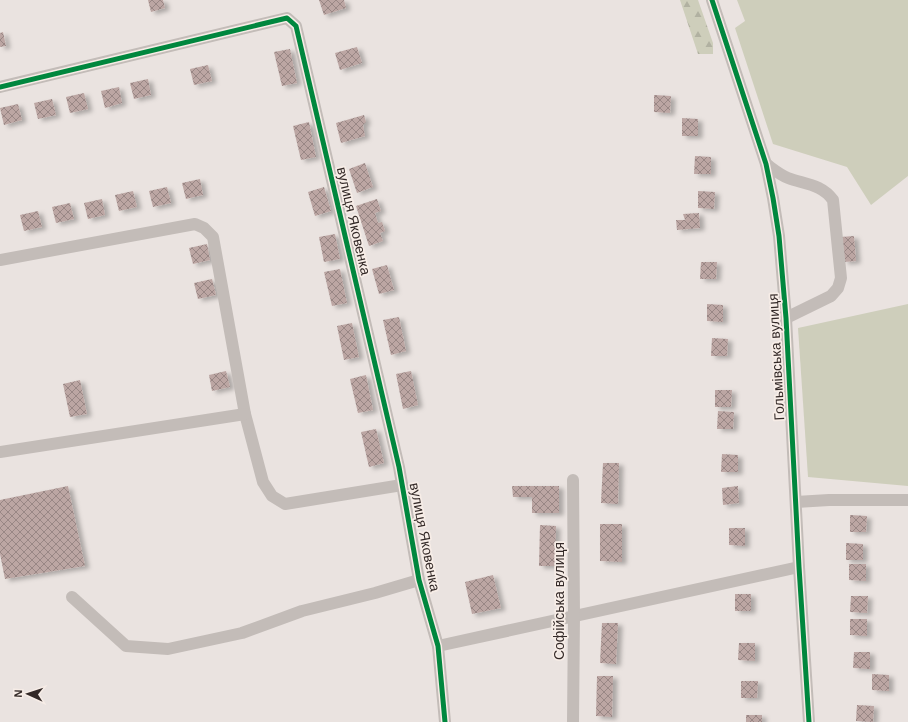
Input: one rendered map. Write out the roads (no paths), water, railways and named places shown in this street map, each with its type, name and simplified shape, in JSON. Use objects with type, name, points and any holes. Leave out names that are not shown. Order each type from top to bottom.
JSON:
[{"type":"street","name":"Гольмівська вулиця","points":[[712,0],[766,164],[779,236],[786,318],[809,722]]},
{"type":"street","name":"вулиця Яковенка","points":[[0,87],[287,18],[296,26],[402,485],[419,580],[438,646],[445,722]]},
{"type":"street","points":[[766,164],[788,178],[810,184],[824,190],[833,200],[841,278],[838,288],[831,296],[786,318]]},
{"type":"street","name":"вулиця Яковенка","points":[[0,260],[195,224],[204,228],[213,237],[245,414],[263,482],[272,496],[285,504],[402,485]]},
{"type":"street","points":[[0,452],[245,414]]},
{"type":"street","name":"Софійська вулиця","points":[[573,480],[573,722]]},
{"type":"street","points":[[796,502],[829,500],[908,500]]},
{"type":"street","points":[[438,646],[799,567]]},
{"type":"street","points":[[72,597],[126,646],[168,650],[242,633],[302,611],[375,593],[419,580]]}]
